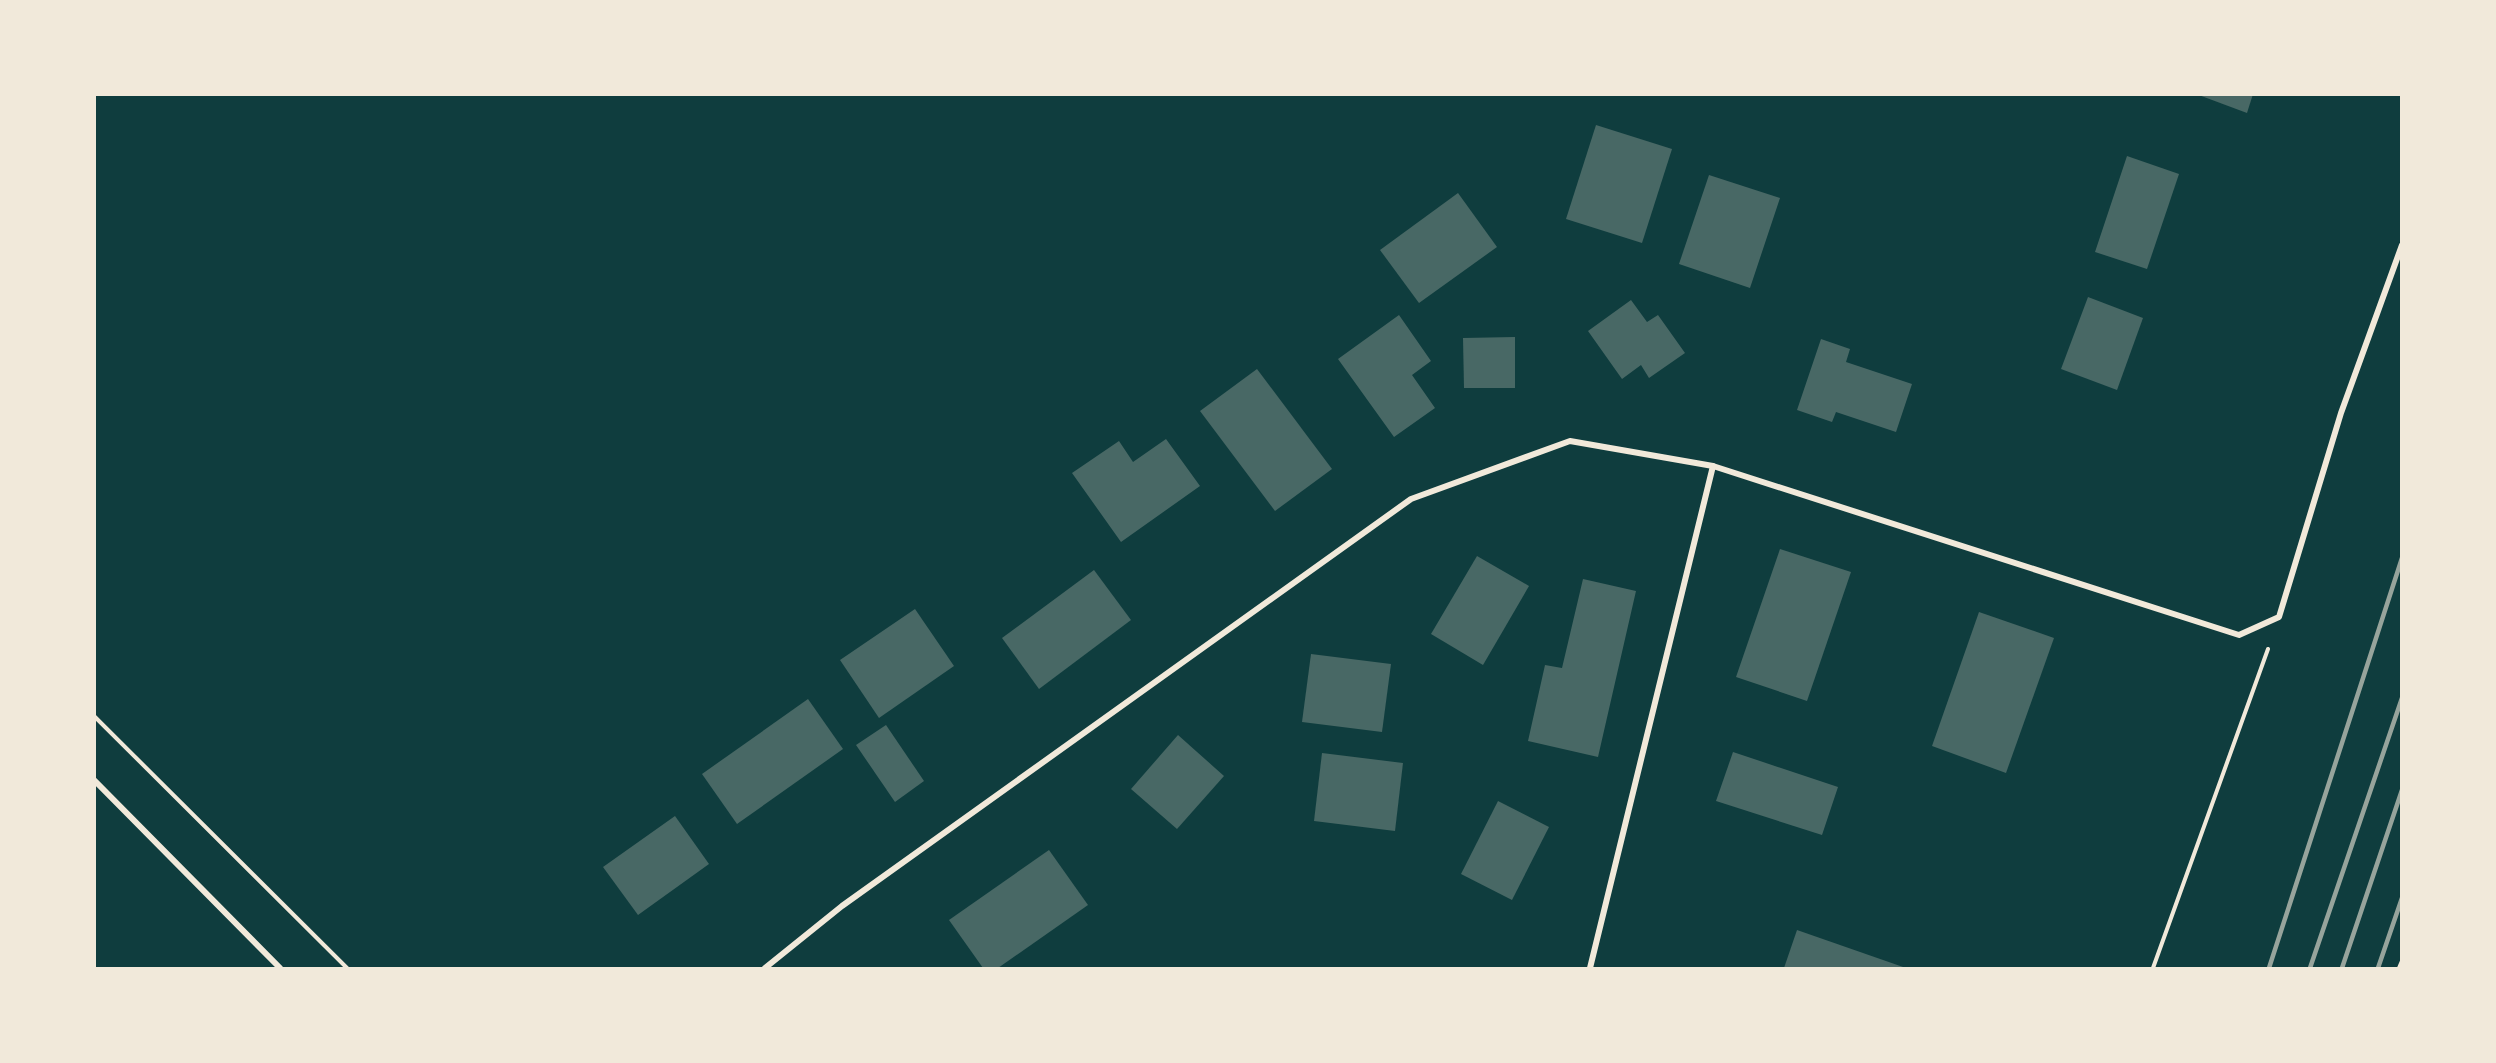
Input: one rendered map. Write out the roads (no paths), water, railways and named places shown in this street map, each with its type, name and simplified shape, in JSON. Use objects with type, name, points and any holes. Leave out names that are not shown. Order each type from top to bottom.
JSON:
[{"type":"street","points":[[765,969],[842,906],[1411,499],[1570,441],[1713,466],[2239,635],[2279,617],[2342,413],[2402,245]]},
{"type":"street","points":[[1590,969],[1713,466]]},
{"type":"street","points":[[94,780],[280,969]]},
{"type":"railway","points":[[2269,968],[2402,558]]},
{"type":"railway","points":[[2310,968],[2402,698]]},
{"type":"railway","points":[[2342,968],[2402,790]]},
{"type":"railway","points":[[2378,968],[2402,898]]}]
